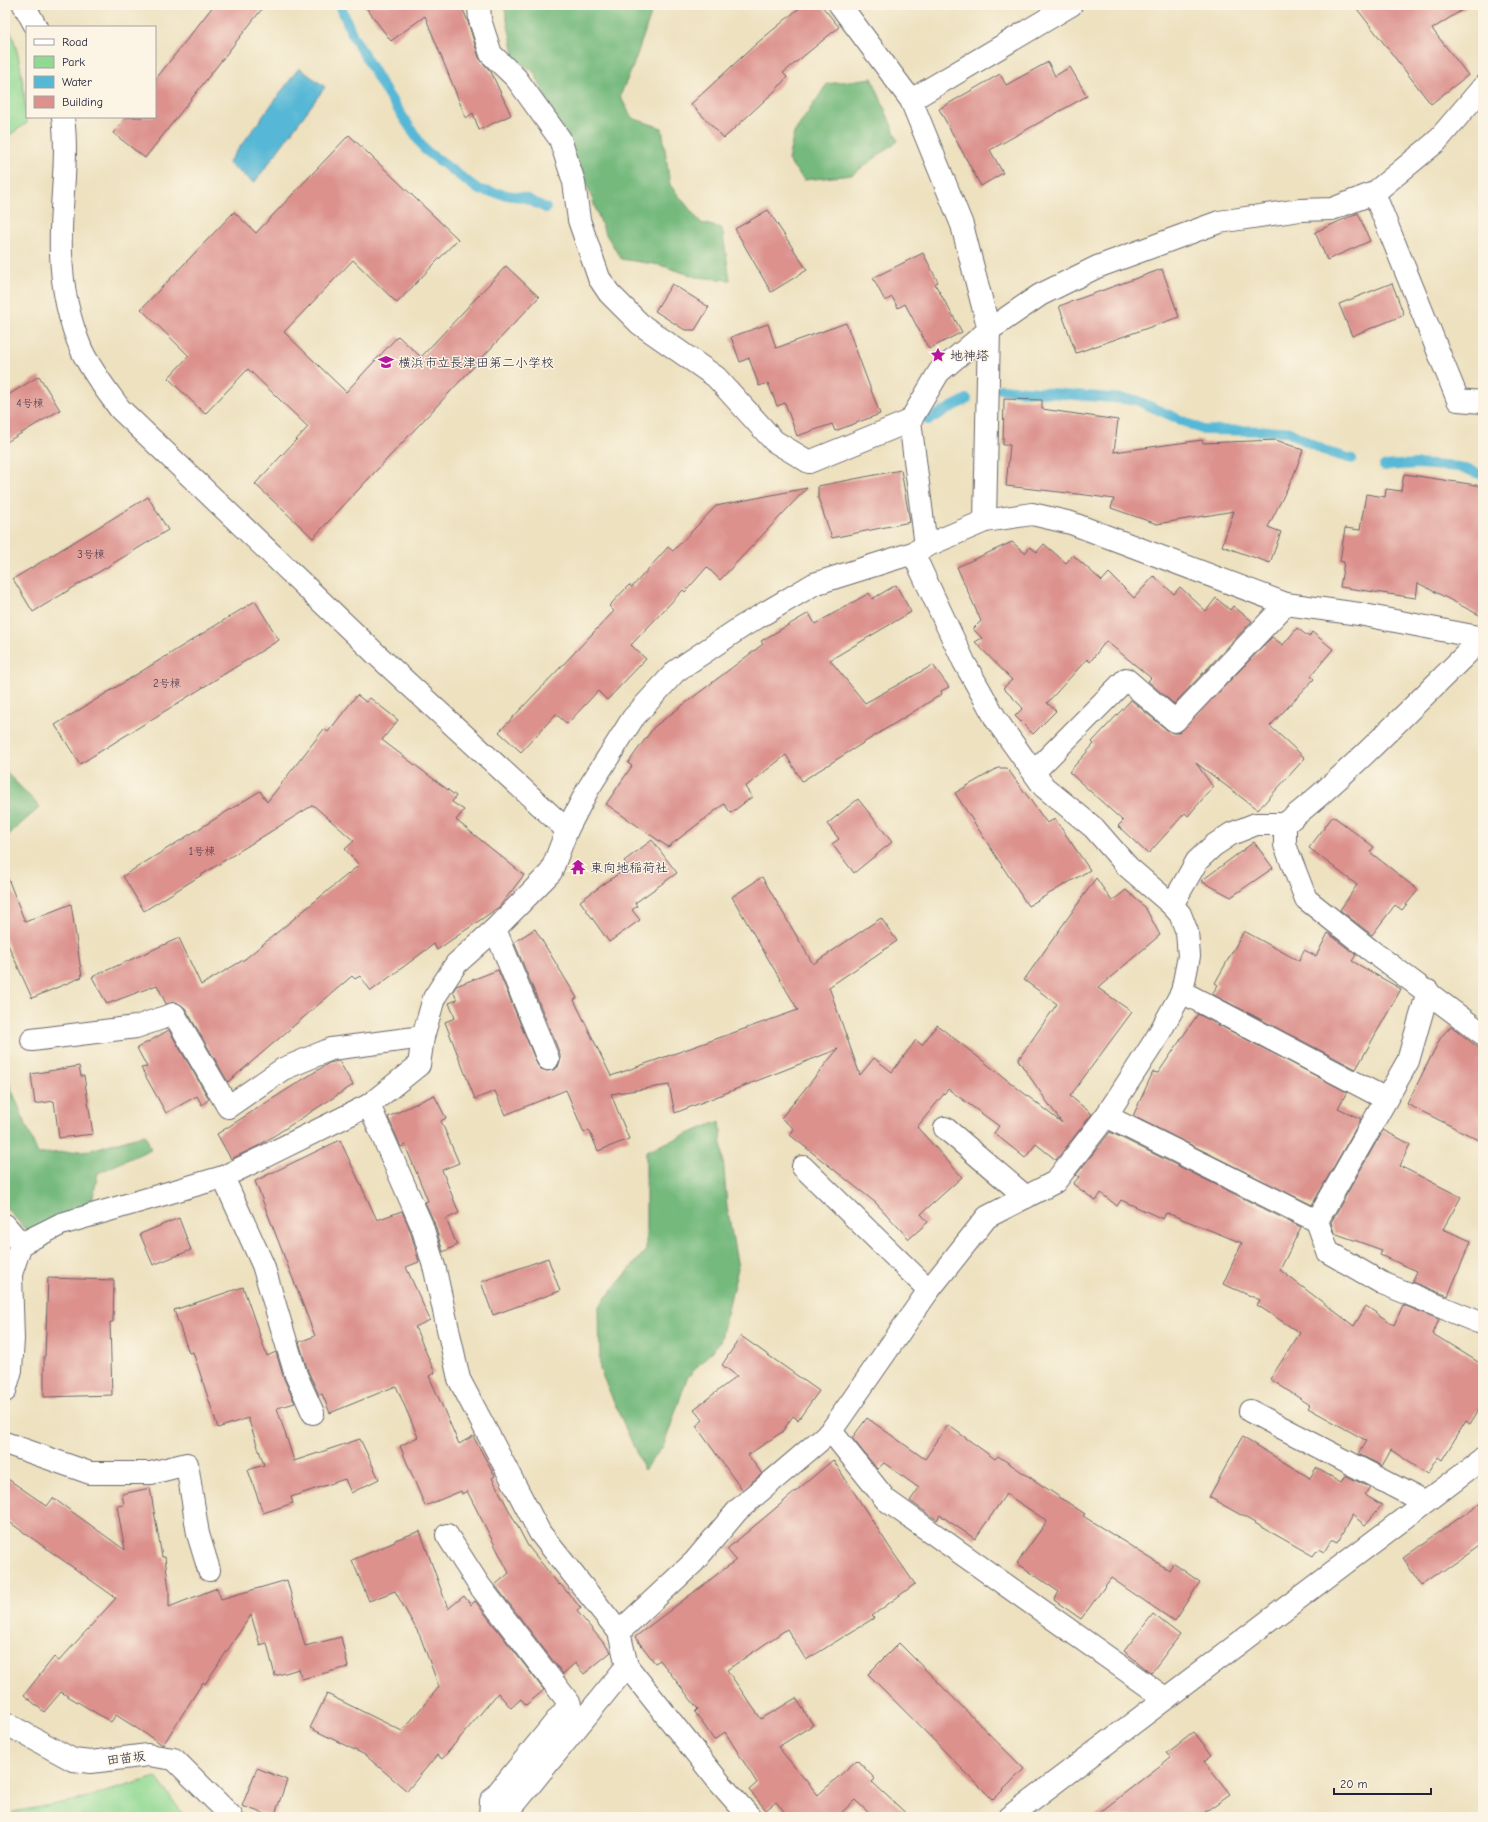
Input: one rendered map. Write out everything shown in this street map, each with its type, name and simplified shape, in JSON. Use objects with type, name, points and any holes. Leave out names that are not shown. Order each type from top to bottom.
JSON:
[{"type":"street","points":[[24,5],[35,26]]},
{"type":"street","points":[[479,5],[480,20],[491,54],[516,78],[560,139],[574,182],[579,220],[598,278],[609,293],[640,324],[716,376],[774,441],[809,462],[910,420]]},
{"type":"street","points":[[840,5],[911,100],[962,225],[989,330],[985,521]]},
{"type":"street","points":[[911,100],[1071,5]]},
{"type":"street","points":[[619,1632],[694,1562],[738,1510],[831,1431],[929,1290],[987,1217],[1055,1182],[1106,1116],[1156,1039],[1182,992],[1188,956],[1187,932],[1180,914],[1172,905],[1128,867],[1094,828],[1044,787],[997,721],[964,662],[920,550],[910,420],[939,372],[989,330],[1040,295],[1097,267],[1219,222],[1300,210],[1332,209],[1374,193],[1436,142],[1483,87]]},
{"type":"street","points":[[63,118],[64,156],[61,253],[64,284],[71,319],[82,351],[100,382],[120,409],[131,420],[377,655],[567,830]]},
{"type":"street","points":[[1374,193],[1458,400],[1483,402]]},
{"type":"street","points":[[5,1391],[11,1370],[13,1339],[11,1274],[21,1244],[61,1224],[223,1177],[369,1105],[419,1065],[423,1037],[434,998],[456,964],[495,929],[551,872],[567,830],[588,790],[633,718],[676,671],[743,626],[814,584],[920,550],[985,521],[1032,514],[1071,523],[1286,604],[1359,614],[1483,638]]},
{"type":"street","points":[[1034,772],[1126,679],[1175,721],[1286,604]]},
{"type":"street","points":[[1172,905],[1197,861],[1212,846],[1231,834],[1256,824],[1285,824],[1309,805],[1374,746],[1424,694],[1483,638]]},
{"type":"street","points":[[1285,824],[1285,845],[1306,899],[1369,949],[1428,991],[1483,1034]]},
{"type":"street","points":[[495,929],[548,1059]]},
{"type":"street","points":[[1317,1221],[1408,1061],[1428,991]]},
{"type":"street","points":[[1182,992],[1386,1099]]},
{"type":"street","points":[[32,1040],[136,1027],[174,1014],[228,1107],[283,1070],[331,1049],[423,1037]]},
{"type":"street","points":[[369,1105],[422,1226],[434,1270],[459,1380],[540,1533],[619,1632],[627,1666],[719,1782],[750,1817]]},
{"type":"street","points":[[1106,1116],[1317,1221],[1328,1252],[1382,1282],[1483,1324]]},
{"type":"street","points":[[945,1128],[1026,1197]]},
{"type":"street","points":[[803,1167],[929,1290]]},
{"type":"street","points":[[223,1177],[263,1265],[296,1375],[313,1413]]},
{"type":"street","points":[[5,1225],[21,1244]]},
{"type":"street","points":[[1250,1411],[1424,1502]]},
{"type":"street","points":[[831,1431],[886,1500],[1164,1698]]},
{"type":"street","points":[[5,1442],[90,1473],[151,1473],[187,1464],[198,1534],[209,1570]]},
{"type":"street","points":[[1009,1817],[1164,1698],[1483,1459]]},
{"type":"street","points":[[447,1535],[479,1585],[570,1704],[491,1801],[490,1817]]},
{"type":"street","points":[[499,1817],[509,1811],[627,1666]]},
{"type":"street","name":"田苗坂","points":[[5,1723],[73,1760],[91,1762],[148,1755],[174,1759],[232,1817]]},
{"type":"green space","points":[[504,5],[642,5],[651,14],[633,66],[620,96],[632,118],[662,128],[670,185],[701,223],[722,228],[730,280],[696,277],[660,265],[621,259],[604,231],[588,188],[534,72],[515,59]]},
{"type":"green space","points":[[5,22],[15,43],[18,56],[27,123],[5,138]]},
{"type":"green space","points":[[872,78],[898,141],[852,175],[804,180],[788,160],[794,133],[827,84]]},
{"type":"green space","points":[[5,771],[40,807],[5,838]]},
{"type":"green space","points":[[5,1073],[38,1154],[91,1150],[145,1134],[151,1149],[98,1173],[91,1206],[27,1231],[5,1206]]},
{"type":"green space","points":[[720,1121],[727,1207],[738,1268],[720,1342],[687,1378],[664,1445],[644,1470],[600,1370],[599,1306],[646,1250],[646,1151]]},
{"type":"green space","points":[[156,1777],[185,1817],[10,1817],[13,1812],[78,1800]]},
{"type":"water","points":[[299,68],[325,87],[254,183],[228,163]]},
{"type":"building","points":[[214,5],[265,5],[145,158],[113,133],[125,118],[156,118],[156,79]]},
{"type":"building","points":[[364,5],[461,5],[479,58],[491,72],[511,115],[479,130],[473,113],[466,118],[425,16],[391,41]]},
{"type":"building","points":[[803,5],[821,5],[839,27],[783,73],[787,77],[777,89],[724,138],[691,104],[756,44]]},
{"type":"building","points":[[1354,5],[1470,5],[1432,29],[1468,75],[1431,104]]},
{"type":"building","points":[[1048,62],[1055,76],[1070,67],[1087,96],[990,150],[1003,173],[981,186],[939,109],[1000,74],[1006,85]]},
{"type":"building","points":[[349,135],[458,239],[397,303],[353,260],[284,332],[346,392],[398,336],[421,357],[506,266],[539,297],[313,538],[255,484],[308,427],[248,369],[205,414],[168,378],[189,356],[141,309],[234,212],[256,233]]},
{"type":"building","points":[[768,210],[807,270],[771,292],[735,229]]},
{"type":"building","points":[[1358,213],[1370,241],[1327,260],[1315,232]]},
{"type":"building","points":[[923,253],[938,282],[935,284],[962,332],[929,349],[905,304],[898,308],[892,297],[885,301],[873,278]]},
{"type":"building","points":[[1162,269],[1179,317],[1076,353],[1059,306]]},
{"type":"building","points":[[1392,283],[1404,315],[1352,336],[1339,304]]},
{"type":"building","points":[[672,284],[709,307],[695,330],[685,330],[655,311]]},
{"type":"building","points":[[846,323],[880,414],[835,431],[832,424],[797,436],[785,403],[777,406],[768,383],[759,386],[749,358],[740,362],[731,337],[768,324],[776,348]]},
{"type":"building","points":[[39,376],[60,410],[5,443],[5,397]]},
{"type":"building","points":[[1004,399],[1042,400],[1042,409],[1118,420],[1114,452],[1202,440],[1203,443],[1276,440],[1303,450],[1293,477],[1268,527],[1281,532],[1270,563],[1222,546],[1234,511],[1157,524],[1111,508],[1114,499],[1006,486],[1010,445],[1003,445]]},
{"type":"building","points":[[901,470],[910,522],[832,538],[818,498],[818,486]]},
{"type":"building","points":[[1404,474],[1483,486],[1483,617],[1418,583],[1416,598],[1340,587],[1344,562],[1340,561],[1345,528],[1360,530],[1366,494],[1385,497],[1386,489],[1401,491]]},
{"type":"building","points":[[807,488],[720,580],[707,567],[685,592],[683,590],[631,645],[646,659],[607,700],[598,691],[567,724],[556,714],[521,752],[499,732],[614,611],[609,606],[629,585],[632,587],[668,547],[673,551],[716,506]]},
{"type":"building","points":[[148,497],[168,530],[33,612],[13,579]]},
{"type":"building","points":[[1012,542],[1025,553],[1030,547],[1037,552],[1044,544],[1066,563],[1073,555],[1102,581],[1109,573],[1134,598],[1154,576],[1174,594],[1180,587],[1206,611],[1216,598],[1230,610],[1233,606],[1252,621],[1174,704],[1148,681],[1151,678],[1106,641],[1090,662],[1087,659],[1047,703],[1056,711],[1033,734],[1015,716],[1023,708],[1003,688],[1012,680],[975,642],[982,638],[973,629],[981,621],[957,567]]},
{"type":"building","points":[[896,585],[911,612],[830,660],[865,703],[933,665],[949,687],[941,691],[942,694],[802,781],[786,755],[745,787],[752,797],[731,813],[724,804],[668,847],[606,804],[632,766],[628,763],[654,727],[763,644],[761,641],[809,613],[815,624],[869,593],[872,599]]},
{"type":"building","points":[[255,601],[279,640],[80,764],[55,725]]},
{"type":"building","points":[[1297,628],[1309,637],[1312,632],[1333,649],[1311,676],[1314,679],[1270,726],[1305,758],[1258,810],[1196,763],[1213,787],[1188,816],[1185,813],[1148,854],[1118,826],[1123,821],[1069,772],[1094,744],[1092,742],[1131,700],[1167,730],[1173,733],[1179,733],[1272,637],[1283,645]]},
{"type":"building","points":[[357,695],[366,702],[370,698],[398,720],[382,740],[456,796],[452,802],[464,810],[456,820],[524,875],[499,907],[437,950],[434,944],[371,991],[360,976],[355,979],[352,976],[228,1082],[185,1008],[176,1002],[166,1004],[157,985],[107,1004],[92,977],[179,938],[201,985],[245,959],[359,865],[345,849],[354,841],[313,805],[144,911],[123,876],[260,791],[267,802],[324,729],[328,732]]},
{"type":"building","points":[[998,768],[1007,768],[1047,823],[1055,819],[1090,870],[1028,906],[955,793]]},
{"type":"building","points":[[858,799],[892,842],[854,873],[832,844],[839,839],[827,824]]},
{"type":"building","points":[[1333,816],[1374,847],[1370,852],[1418,890],[1402,910],[1395,905],[1372,935],[1340,910],[1357,885],[1309,848]]},
{"type":"building","points":[[652,840],[677,873],[635,903],[637,906],[632,910],[640,920],[609,942],[580,901],[628,867],[624,861]]},
{"type":"building","points":[[1254,842],[1273,868],[1231,897],[1201,881]]},
{"type":"building","points":[[5,876],[7,876],[25,922],[71,904],[82,977],[32,998],[5,938]]},
{"type":"building","points":[[762,877],[813,964],[881,918],[897,941],[829,987],[860,1075],[874,1058],[892,1072],[916,1040],[922,1045],[937,1025],[1062,1123],[1018,1060],[1057,1004],[1024,980],[1096,878],[1112,901],[1126,890],[1145,907],[1160,935],[1098,988],[1132,1012],[1070,1096],[1092,1114],[1056,1160],[1036,1144],[1025,1158],[994,1133],[999,1126],[948,1089],[917,1127],[962,1177],[921,1214],[928,1222],[909,1239],[876,1203],[790,1135],[794,1129],[781,1118],[838,1049],[675,1113],[669,1085],[611,1094],[629,1139],[598,1151],[589,1130],[584,1133],[566,1090],[505,1115],[495,1091],[475,1099],[445,1022],[455,1018],[449,1003],[457,1000],[453,991],[456,986],[498,970],[537,1064],[541,1069],[547,1071],[558,1067],[560,1054],[514,942],[535,929],[577,998],[574,1000],[611,1076],[798,1010],[732,897]]},
{"type":"building","points":[[1244,931],[1299,961],[1304,950],[1316,956],[1328,933],[1356,955],[1352,961],[1401,989],[1356,1069],[1212,994],[1218,985],[1215,983]]},
{"type":"building","points":[[1198,1014],[1347,1092],[1338,1108],[1361,1119],[1312,1205],[1133,1116],[1153,1072],[1158,1073]]},
{"type":"building","points":[[1451,1026],[1483,1051],[1483,1142],[1407,1104],[1441,1037]]},
{"type":"building","points":[[169,1030],[209,1099],[202,1105],[197,1096],[166,1113],[141,1068],[147,1067],[137,1048]]},
{"type":"building","points":[[339,1061],[353,1085],[258,1146],[231,1159],[217,1134],[329,1063]]},
{"type":"building","points":[[79,1066],[81,1076],[84,1076],[93,1134],[59,1138],[54,1101],[35,1104],[31,1074]]},
{"type":"building","points":[[434,1095],[446,1118],[441,1121],[459,1163],[442,1170],[459,1213],[446,1219],[457,1245],[443,1252],[434,1222],[425,1202],[428,1201],[405,1145],[401,1147],[388,1117]]},
{"type":"building","points":[[1383,1130],[1410,1144],[1400,1166],[1461,1197],[1443,1229],[1471,1241],[1448,1296],[1412,1282],[1417,1271],[1380,1255],[1382,1250],[1334,1233],[1331,1222]]},
{"type":"building","points":[[1110,1132],[1301,1227],[1280,1270],[1354,1326],[1366,1306],[1394,1325],[1403,1305],[1439,1319],[1433,1334],[1483,1365],[1483,1403],[1470,1424],[1466,1421],[1442,1460],[1438,1457],[1427,1474],[1391,1450],[1382,1466],[1359,1454],[1367,1441],[1308,1408],[1310,1405],[1270,1379],[1300,1333],[1257,1305],[1260,1300],[1223,1284],[1242,1243],[1166,1213],[1163,1219],[1121,1200],[1117,1206],[1101,1193],[1096,1201],[1073,1184],[1079,1177],[1076,1175]]},
{"type":"building","points":[[340,1140],[377,1220],[402,1211],[410,1230],[419,1262],[406,1267],[430,1320],[415,1327],[435,1373],[429,1376],[459,1444],[473,1436],[495,1476],[492,1478],[528,1546],[559,1585],[560,1584],[581,1608],[577,1611],[611,1652],[584,1674],[575,1663],[563,1674],[495,1585],[509,1573],[467,1491],[462,1494],[461,1491],[425,1506],[400,1446],[418,1437],[396,1386],[330,1413],[322,1394],[319,1395],[308,1371],[299,1342],[315,1336],[255,1181]]},
{"type":"building","points":[[179,1218],[191,1250],[153,1265],[140,1234]]},
{"type":"building","points":[[548,1258],[560,1291],[493,1315],[481,1282]]},
{"type":"building","points":[[48,1278],[114,1280],[113,1322],[110,1322],[112,1395],[44,1397],[44,1356]]},
{"type":"building","points":[[243,1287],[267,1356],[276,1352],[284,1379],[295,1403],[277,1408],[294,1461],[360,1439],[379,1479],[351,1493],[345,1479],[291,1497],[293,1503],[263,1513],[248,1470],[264,1465],[248,1418],[218,1428],[193,1352],[189,1353],[174,1310]]},
{"type":"building","points":[[741,1336],[819,1391],[798,1420],[793,1416],[782,1432],[748,1455],[762,1474],[742,1490],[696,1426],[703,1420],[694,1409],[737,1376],[722,1365]]},
{"type":"building","points":[[867,1418],[925,1459],[948,1425],[995,1459],[998,1456],[1085,1514],[1083,1516],[1169,1570],[1173,1563],[1200,1582],[1174,1621],[1111,1578],[1081,1619],[1054,1600],[1059,1592],[1017,1563],[1047,1521],[1006,1494],[975,1539],[940,1515],[937,1520],[910,1501],[919,1488],[884,1463],[877,1469],[852,1438]]},
{"type":"building","points":[[1242,1437],[1310,1478],[1316,1468],[1341,1482],[1345,1475],[1370,1488],[1365,1495],[1382,1505],[1365,1525],[1352,1515],[1338,1542],[1332,1539],[1324,1552],[1318,1549],[1313,1556],[1209,1497]]},
{"type":"building","points":[[833,1460],[915,1584],[872,1616],[874,1618],[806,1660],[787,1629],[727,1670],[761,1719],[796,1698],[813,1725],[778,1747],[818,1795],[857,1760],[875,1779],[872,1782],[910,1817],[873,1817],[855,1800],[837,1817],[789,1817],[776,1802],[766,1810],[749,1790],[757,1783],[725,1732],[714,1740],[695,1712],[698,1709],[660,1660],[655,1663],[635,1637],[736,1560],[727,1549]]},
{"type":"building","points":[[5,1477],[47,1506],[53,1498],[125,1550],[117,1506],[124,1505],[122,1494],[150,1488],[162,1557],[165,1557],[169,1590],[169,1607],[217,1588],[221,1599],[287,1580],[305,1646],[341,1637],[348,1667],[302,1679],[299,1669],[275,1676],[267,1643],[260,1645],[251,1615],[205,1684],[203,1682],[163,1745],[116,1715],[111,1722],[61,1692],[44,1712],[24,1695],[54,1657],[59,1661],[116,1598],[5,1519]]},
{"type":"building","points":[[1483,1501],[1483,1543],[1423,1586],[1403,1558]]},
{"type":"building","points":[[420,1531],[448,1609],[464,1596],[471,1605],[475,1601],[544,1690],[526,1705],[521,1699],[511,1708],[498,1693],[442,1759],[437,1755],[407,1791],[365,1755],[310,1728],[327,1694],[402,1731],[439,1687],[420,1636],[395,1591],[369,1601],[352,1560],[395,1542],[395,1540]]},
{"type":"building","points":[[1153,1614],[1180,1635],[1151,1673],[1124,1651]]},
{"type":"building","points":[[899,1643],[1024,1769],[993,1800],[868,1674]]},
{"type":"building","points":[[1194,1732],[1212,1755],[1204,1761],[1230,1794],[1198,1817],[1094,1817],[1171,1757],[1167,1753]]},
{"type":"building","points":[[257,1768],[287,1780],[274,1817],[242,1806]]},
{"type":"waterway","points":[[340,5],[352,34],[383,87],[425,150],[479,190],[525,198],[546,208]]},
{"type":"waterway","points":[[1001,389],[1136,400],[1203,430],[1287,431],[1327,452],[1352,459]]},
{"type":"waterway","points":[[928,420],[967,399]]},
{"type":"waterway","points":[[1384,466],[1417,464],[1459,467],[1483,475]]},
{"type":"place","name":"地神塔","points":[[938,355]]},
{"type":"place","name":"横浜市立長津田第二小学校","points":[[386,362]]},
{"type":"place","name":"東向地稲荷社","points":[[578,867]]}]
